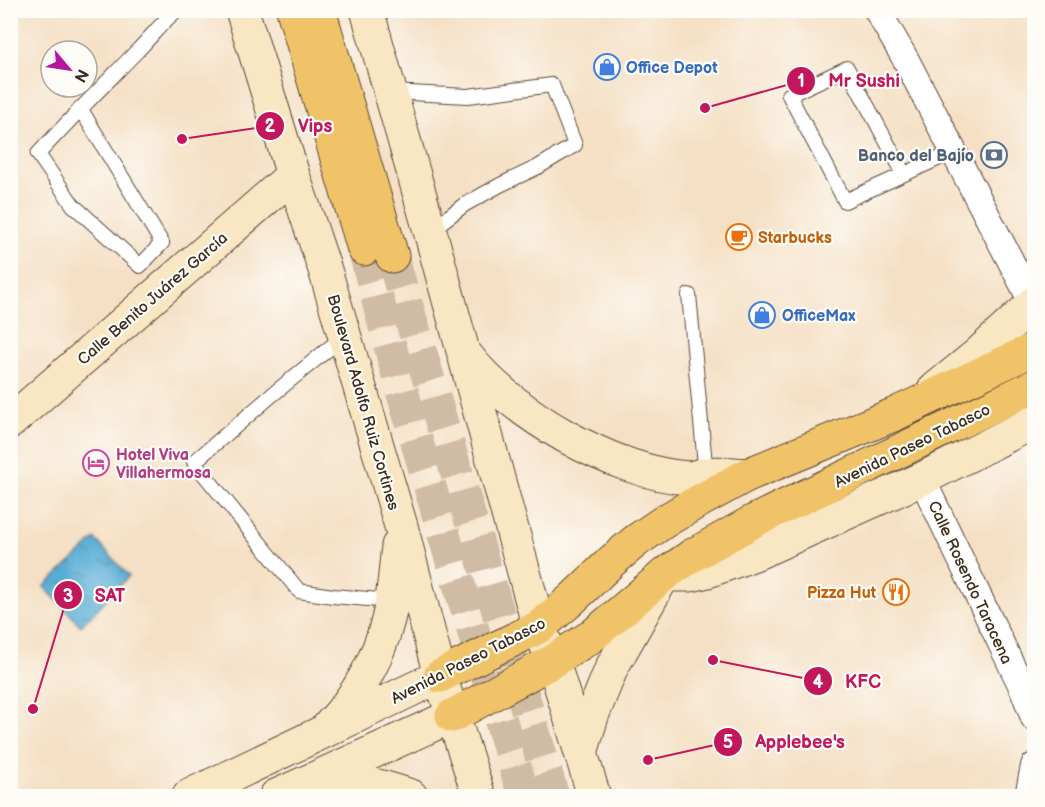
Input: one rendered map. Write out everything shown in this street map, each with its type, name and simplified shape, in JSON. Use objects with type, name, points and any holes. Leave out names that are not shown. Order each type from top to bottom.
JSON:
[{"type":"main road","name":"Boulevard Adolfo Ruiz Cortines","points":[[242,10],[345,336],[401,526],[440,676],[478,796]]},
{"type":"main road","points":[[293,10],[378,253],[320,10]]},
{"type":"main road","points":[[367,10],[539,627],[553,661],[594,796]]},
{"type":"main road","name":"Calle Benito Juárez García","points":[[10,422],[293,175]]},
{"type":"main road","name":"Avenida Paseo Tabasco","points":[[921,402],[1034,303]]},
{"type":"main road","points":[[463,350],[486,378],[508,396],[542,421],[608,457],[651,472],[691,478],[706,474],[747,475]]},
{"type":"main road","name":"Avenida Paseo Tabasco","points":[[189,796],[539,627],[637,540],[692,505],[747,475],[882,419],[1035,350]]},
{"type":"main road","name":"Avenida Paseo Tabasco","points":[[276,796],[452,716],[553,661],[592,636],[664,575],[693,555],[753,521],[1035,386]]},
{"type":"main road","name":"Avenida Paseo Tabasco","points":[[664,575],[691,575],[757,554],[922,479],[1035,422]]},
{"type":"main road","points":[[323,733],[351,701],[371,666],[388,622],[401,526]]},
{"type":"main road","points":[[581,753],[592,716],[612,667],[664,575]]},
{"type":"main road","points":[[316,778],[336,777],[411,796]]},
{"type":"street","points":[[878,10],[1034,303]]},
{"type":"street","name":"Calle Rosendo Taracena","points":[[922,479],[1035,718]]},
{"type":"street","points":[[1028,796],[1035,766]]},
{"type":"lane","points":[[80,108],[162,243],[140,266],[74,205],[38,154],[80,108],[177,10]]},
{"type":"lane","points":[[904,174],[847,68],[789,95],[845,201],[953,152]]},
{"type":"lane","points":[[390,92],[468,96],[552,85],[575,145],[464,205],[430,231]]},
{"type":"lane","points":[[689,295],[706,474],[692,505]]},
{"type":"lane","points":[[345,336],[194,462],[299,591],[392,601]]},
{"type":"water","points":[[95,539],[129,576],[81,626],[44,587]]},
{"type":"tunnel","points":[[364,249],[449,552],[524,796]]},
{"type":"tunnel","points":[[392,256],[553,796]]},
{"type":"place","name":"Office Depot","points":[[607,67]]},
{"type":"place","name":"Mr Sushi","points":[[705,108]]},
{"type":"place","name":"Vips","points":[[182,139]]},
{"type":"place","name":"Banco del Bajío","points":[[994,155]]},
{"type":"place","name":"Starbucks","points":[[739,237]]},
{"type":"place","name":"OfficeMax","points":[[762,315]]},
{"type":"place","name":"Hotel Viva Villahermosa","points":[[96,463]]},
{"type":"place","name":"Pizza Hut","points":[[896,592]]},
{"type":"place","name":"KFC","points":[[713,660]]},
{"type":"place","name":"SAT","points":[[33,709]]},
{"type":"place","name":"Applebee's","points":[[648,760]]}]
